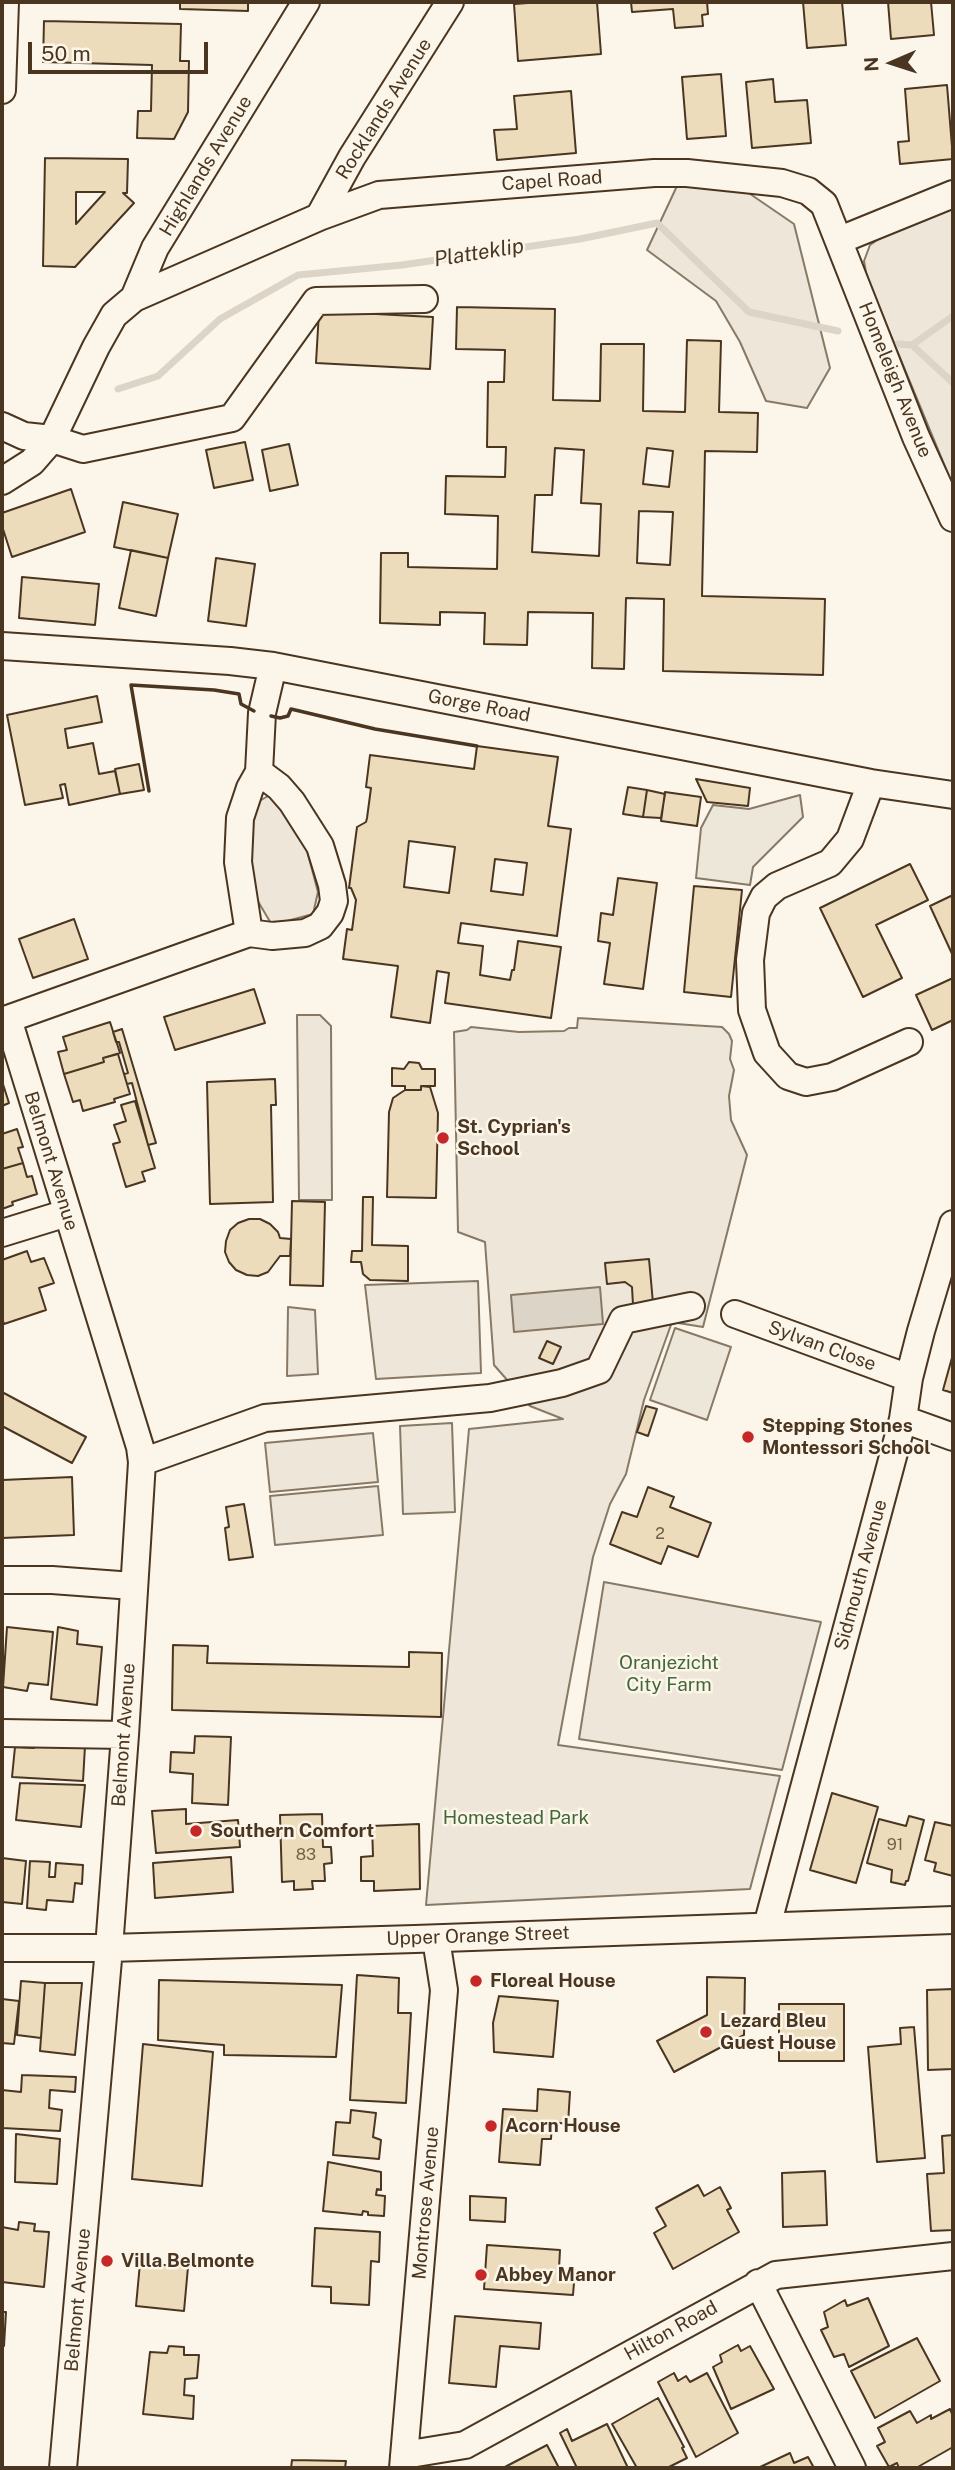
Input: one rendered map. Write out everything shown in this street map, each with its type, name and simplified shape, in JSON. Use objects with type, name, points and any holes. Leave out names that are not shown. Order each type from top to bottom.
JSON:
[{"type":"street","points":[[2,90],[5,2]]},
{"type":"street","points":[[285,36],[286,2]]},
{"type":"street","name":"Highlands Avenue","points":[[134,298],[155,248],[306,2]]},
{"type":"street","name":"Rocklands Avenue","points":[[319,216],[352,157],[450,2]]},
{"type":"street","name":"Capel Road","points":[[134,298],[319,216],[379,195],[654,173],[687,173],[782,183],[808,191],[824,204],[840,240]]},
{"type":"street","points":[[840,240],[953,194]]},
{"type":"street","name":"Homeleigh Avenue","points":[[840,240],[916,437],[953,518]]},
{"type":"street","points":[[2,481],[32,462],[52,439],[114,315],[134,298]]},
{"type":"street","points":[[2,426],[24,436],[52,439],[83,449],[233,418],[316,301],[425,299]]},
{"type":"street","name":"Gorge Road","points":[[2,646],[274,666],[872,783],[953,795]]},
{"type":"street","points":[[249,933],[238,862],[240,818],[250,788],[260,772],[262,713],[274,666]]},
{"type":"street","points":[[5,1020],[249,933],[272,936],[305,933],[320,926],[330,913],[334,901],[320,846],[292,802],[260,772]]},
{"type":"street","points":[[872,783],[850,839],[831,863],[777,886],[764,897],[756,913],[750,960],[752,1010],[766,1053],[788,1076],[806,1082],[832,1077],[909,1042]]},
{"type":"street","name":"Belmont Avenue","points":[[5,1020],[140,1447],[142,1462],[109,1948],[63,2468]]},
{"type":"street","points":[[2,1233],[67,1213]]},
{"type":"street","name":"Sidmouth Avenue","points":[[767,1926],[903,1419],[909,1378],[953,1224]]},
{"type":"street","points":[[142,1462],[265,1418],[490,1398],[562,1383],[599,1370],[624,1320],[691,1307]]},
{"type":"street","name":"Sylvan Close","points":[[735,1314],[909,1378]]},
{"type":"street","points":[[903,1419],[953,1437]]},
{"type":"street","points":[[2,1580],[52,1580],[133,1586]]},
{"type":"street","points":[[2,1733],[125,1735]]},
{"type":"street","name":"Upper Orange Street","points":[[2,1948],[109,1948],[436,1939],[953,1920]]},
{"type":"street","name":"Montrose Avenue","points":[[403,2461],[444,1990],[436,1939]]},
{"type":"street","name":"Hilton Road","points":[[403,2461],[466,2445],[776,2274],[953,2256]]},
{"type":"street","points":[[758,2283],[852,2468]]},
{"type":"green space","points":[[677,186],[740,187],[794,224],[830,368],[807,408],[766,401],[740,342],[716,301],[647,250]]},
{"type":"green space","points":[[953,206],[953,486],[867,278],[864,261],[870,245],[883,236]]},
{"type":"green space","points":[[268,796],[279,803],[305,843],[318,892],[313,914],[272,925],[253,893],[248,822],[256,803]]},
{"type":"green space","points":[[297,1015],[320,1015],[331,1026],[332,1200],[299,1200]]},
{"type":"green space","name":"Homestead Park","points":[[578,1018],[722,1027],[732,1041],[730,1059],[734,1070],[729,1096],[731,1120],[747,1155],[703,1327],[672,1322],[644,1400],[626,1474],[610,1504],[593,1557],[558,1745],[780,1776],[750,1889],[426,1905],[469,1429],[563,1419],[530,1406],[494,1365],[485,1242],[458,1232],[454,1032],[471,1027],[519,1032],[564,1031],[577,1028]]},
{"type":"green space","points":[[478,1281],[481,1373],[376,1379],[365,1285]]},
{"type":"green space","points":[[288,1307],[315,1310],[318,1374],[287,1376]]},
{"type":"green space","points":[[452,1423],[455,1512],[403,1514],[400,1426]]},
{"type":"green space","points":[[373,1433],[378,1482],[270,1492],[265,1443]]},
{"type":"green space","points":[[378,1486],[383,1535],[275,1545],[270,1496]]},
{"type":"green space","name":"Oranjezicht City Farm","points":[[604,1582],[821,1622],[782,1770],[579,1739]]},
{"type":"shaded area","points":[[800,795],[803,817],[753,867],[750,885],[696,878],[701,828],[713,805],[749,809]]},
{"type":"shaded area","points":[[600,1287],[603,1324],[514,1332],[511,1295]]},
{"type":"shaded area","points":[[675,1328],[731,1347],[707,1420],[650,1400]]},
{"type":"building","points":[[180,2],[248,2],[248,11],[180,9]]},
{"type":"building","points":[[597,2],[601,54],[518,61],[514,4]]},
{"type":"building","points":[[631,2],[707,2],[708,14],[702,15],[703,26],[675,28],[673,9],[632,12]]},
{"type":"building","points":[[803,2],[842,2],[846,45],[807,48]]},
{"type":"building","points":[[888,2],[931,2],[934,35],[891,39]]},
{"type":"building","points":[[44,21],[181,24],[180,61],[189,61],[188,112],[174,139],[137,138],[138,111],[151,111],[152,65],[43,62]]},
{"type":"building","points":[[721,74],[726,136],[687,139],[682,77]]},
{"type":"building","points":[[773,79],[775,102],[807,100],[811,143],[752,148],[746,82]]},
{"type":"building","points":[[947,85],[953,159],[900,164],[898,142],[909,141],[905,89]]},
{"type":"building","points":[[571,91],[576,153],[497,160],[494,130],[517,129],[514,96]]},
{"type":"building","points":[[45,158],[128,159],[127,193],[123,193],[134,203],[75,267],[43,266]],"holes":[[[76,192],[105,192],[76,224]]]},
{"type":"building","points":[[457,307],[555,309],[553,400],[600,401],[601,344],[644,344],[643,411],[685,412],[687,340],[721,341],[719,412],[758,413],[757,452],[705,451],[702,596],[825,599],[823,675],[663,671],[664,599],[626,598],[624,669],[592,668],[593,613],[528,612],[527,645],[484,644],[485,613],[440,612],[440,625],[380,623],[381,553],[408,553],[408,567],[497,569],[498,516],[445,514],[446,476],[505,477],[506,447],[487,447],[488,382],[504,382],[505,350],[456,349]],"holes":[[[555,448],[584,450],[581,503],[601,504],[599,556],[532,552],[535,495],[552,495]],[[647,448],[673,451],[669,487],[643,484]],[[639,511],[673,512],[670,565],[637,563]]]},
{"type":"building","points":[[319,311],[433,317],[430,369],[316,363]]},
{"type":"building","points":[[245,442],[253,480],[214,488],[206,450]]},
{"type":"building","points":[[289,444],[298,485],[270,491],[262,450]]},
{"type":"building","points":[[71,489],[85,532],[12,557],[2,526],[2,513]]},
{"type":"building","points":[[123,502],[178,514],[168,558],[114,547]]},
{"type":"building","points":[[131,550],[168,558],[156,616],[119,608]]},
{"type":"building","points":[[216,558],[255,564],[246,626],[208,621]]},
{"type":"building","points":[[22,577],[99,584],[95,625],[19,618]]},
{"type":"building","points":[[97,696],[102,722],[65,729],[68,748],[93,743],[99,774],[115,771],[120,794],[69,805],[65,784],[60,785],[63,798],[25,805],[7,715]]},
{"type":"building","points":[[477,746],[558,757],[548,826],[571,829],[557,936],[461,923],[458,943],[483,946],[480,975],[510,980],[518,941],[561,947],[551,1018],[445,1003],[449,973],[437,971],[430,1023],[391,1017],[398,966],[343,959],[347,929],[352,930],[356,900],[349,888],[357,827],[366,822],[371,788],[366,787],[370,755],[474,769]],"holes":[[[409,841],[455,847],[449,893],[404,887]],[[495,859],[527,863],[523,895],[491,891]]]},
{"type":"building","points":[[139,764],[144,790],[120,794],[115,769]]},
{"type":"building","points":[[696,779],[750,788],[748,806],[707,802]]},
{"type":"building","points":[[628,787],[647,790],[643,817],[623,814]]},
{"type":"building","points":[[647,790],[665,794],[661,818],[643,817]]},
{"type":"building","points":[[665,792],[701,797],[697,826],[661,821]]},
{"type":"building","points":[[910,864],[928,900],[876,925],[902,978],[863,997],[820,908]]},
{"type":"building","points":[[618,878],[657,883],[643,989],[604,984],[610,943],[598,941],[601,913],[613,915]]},
{"type":"building","points":[[694,886],[742,890],[731,997],[684,992]]},
{"type":"building","points":[[953,895],[953,956],[930,906]]},
{"type":"building","points":[[74,919],[88,959],[33,978],[19,939]]},
{"type":"building","points":[[953,978],[953,1020],[932,1030],[916,995]]},
{"type":"building","points":[[254,989],[265,1023],[175,1050],[164,1017]]},
{"type":"building","points":[[110,1022],[120,1053],[103,1058],[104,1062],[64,1074],[58,1052],[67,1050],[63,1037]]},
{"type":"building","points":[[122,1029],[156,1143],[148,1145],[132,1083],[127,1084],[124,1074],[128,1073],[119,1042],[116,1042],[113,1032]]},
{"type":"building","points":[[118,1054],[130,1094],[114,1099],[115,1102],[83,1111],[80,1100],[73,1102],[64,1074],[104,1062],[103,1058]]},
{"type":"building","points":[[409,1062],[419,1063],[422,1069],[435,1069],[435,1086],[421,1086],[421,1090],[405,1090],[405,1086],[392,1086],[392,1068],[404,1069]]},
{"type":"building","points":[[275,1079],[276,1105],[271,1105],[273,1202],[210,1204],[207,1082]]},
{"type":"building","points":[[2,1081],[9,1103],[2,1106]]},
{"type":"building","points":[[421,1086],[430,1087],[438,1113],[436,1198],[387,1197],[389,1112],[393,1098],[405,1090],[421,1090]]},
{"type":"building","points":[[135,1101],[155,1168],[142,1172],[145,1181],[126,1187],[113,1144],[120,1142],[114,1125],[126,1121],[121,1105]]},
{"type":"building","points":[[17,1129],[23,1147],[18,1148],[23,1163],[2,1169],[2,1134]]},
{"type":"building","points":[[23,1163],[27,1177],[32,1176],[37,1194],[12,1202],[13,1205],[2,1209],[2,1169]]},
{"type":"building","points":[[363,1197],[373,1197],[372,1245],[408,1246],[408,1281],[370,1280],[363,1274],[361,1262],[351,1262],[352,1251],[362,1251]]},
{"type":"building","points":[[292,1201],[325,1202],[323,1286],[290,1285]]},
{"type":"building","points":[[249,1219],[260,1219],[270,1224],[280,1238],[291,1239],[290,1256],[280,1256],[268,1272],[258,1276],[236,1270],[225,1252],[230,1230]]},
{"type":"building","points":[[27,1251],[31,1262],[44,1258],[54,1283],[39,1288],[46,1310],[4,1324],[2,1260]]},
{"type":"building","points":[[649,1259],[653,1303],[633,1305],[632,1287],[625,1282],[607,1284],[605,1263]]},
{"type":"building","points":[[547,1341],[561,1347],[553,1364],[539,1358]]},
{"type":"building","points":[[953,1354],[953,1393],[943,1390]]},
{"type":"building","points":[[2,1392],[86,1437],[72,1463],[2,1426]]},
{"type":"building","points":[[646,1406],[657,1409],[648,1436],[637,1432]]},
{"type":"building","points":[[72,1477],[74,1535],[2,1538],[2,1480]]},
{"type":"building","points":[[648,1487],[674,1497],[670,1507],[711,1523],[698,1557],[668,1546],[661,1564],[610,1544],[622,1512],[637,1517]]},
{"type":"building","points":[[244,1504],[253,1557],[229,1560],[225,1528],[229,1527],[226,1507]]},
{"type":"building","points":[[7,1627],[53,1632],[48,1685],[29,1683],[27,1691],[3,1687]]},
{"type":"building","points":[[58,1627],[78,1631],[77,1644],[102,1647],[97,1705],[51,1699]]},
{"type":"building","points":[[173,1645],[208,1646],[207,1663],[409,1667],[409,1652],[442,1653],[441,1717],[172,1710]]},
{"type":"building","points":[[195,1736],[231,1737],[228,1805],[192,1803],[193,1774],[170,1772],[171,1752],[194,1753]]},
{"type":"building","points":[[42,1743],[85,1746],[83,1781],[12,1777],[15,1747],[34,1748]]},
{"type":"building","points":[[20,1783],[85,1785],[81,1827],[16,1820]]},
{"type":"building","points":[[832,1793],[878,1807],[856,1883],[810,1870]]},
{"type":"building","name":"Southern Comfort","points":[[186,1809],[186,1824],[238,1820],[240,1847],[156,1853],[152,1811]]},
{"type":"building","points":[[322,1814],[323,1847],[331,1847],[332,1863],[324,1864],[325,1881],[312,1881],[313,1889],[294,1890],[294,1881],[282,1882],[280,1815]]},
{"type":"building","points":[[909,1816],[924,1820],[905,1885],[891,1882],[892,1870],[867,1863],[879,1819],[906,1826]]},
{"type":"building","points":[[935,1822],[953,1826],[953,1876],[934,1871],[936,1863],[925,1860]]},
{"type":"building","points":[[419,1824],[420,1889],[374,1891],[374,1881],[361,1881],[361,1857],[373,1856],[372,1826]]},
{"type":"building","points":[[231,1857],[233,1892],[155,1898],[153,1863]]},
{"type":"building","points":[[2,1858],[26,1861],[22,1904],[2,1902]]},
{"type":"building","points":[[30,1861],[50,1862],[49,1877],[55,1877],[56,1863],[83,1865],[82,1884],[75,1883],[73,1902],[47,1900],[46,1910],[27,1908]]},
{"type":"building","points":[[357,1975],[399,1978],[398,2013],[411,2013],[406,2103],[350,2100]]},
{"type":"building","points":[[707,1977],[745,1978],[744,2035],[674,2072],[657,2041],[707,2015]]},
{"type":"building","points":[[159,1980],[342,1985],[336,2057],[224,2055],[224,2045],[158,2040]]},
{"type":"building","points":[[21,1981],[45,1983],[41,2038],[17,2035]]},
{"type":"building","points":[[45,1983],[82,1983],[75,2055],[40,2051]]},
{"type":"building","points":[[953,1989],[953,2069],[928,2070],[927,1990]]},
{"type":"building","points":[[499,1996],[558,2001],[553,2057],[494,2052],[493,2023]]},
{"type":"building","points":[[2,1999],[19,2001],[14,2044],[2,2043]]},
{"type":"building","points":[[779,2004],[844,2004],[844,2061],[779,2061]]},
{"type":"building","points":[[914,2027],[925,2158],[877,2162],[868,2047],[901,2044],[900,2028]]},
{"type":"building","points":[[143,2044],[213,2052],[202,2186],[132,2179]]},
{"type":"building","points":[[22,2075],[76,2077],[75,2092],[50,2090],[49,2108],[62,2110],[60,2131],[2,2128],[2,2090],[21,2092]]},
{"type":"building","points":[[538,2089],[570,2092],[568,2124],[552,2122],[551,2139],[542,2139],[540,2165],[499,2162],[503,2109],[537,2111]]},
{"type":"building","points":[[351,2110],[376,2113],[373,2137],[381,2140],[379,2159],[333,2155],[336,2122],[350,2123]]},
{"type":"building","points":[[16,2134],[60,2139],[57,2184],[15,2182]]},
{"type":"building","points":[[953,2135],[953,2230],[931,2231],[927,2174],[944,2173],[942,2136]]},
{"type":"building","points":[[328,2162],[381,2172],[381,2190],[377,2189],[376,2195],[385,2196],[384,2216],[368,2215],[368,2212],[363,2211],[362,2215],[323,2211]]},
{"type":"building","points":[[825,2171],[827,2225],[783,2227],[782,2173]]},
{"type":"building","points":[[698,2185],[704,2196],[720,2187],[731,2208],[727,2210],[739,2232],[673,2269],[654,2233],[666,2226],[656,2208]]},
{"type":"building","points":[[470,2196],[506,2198],[505,2222],[470,2220]]},
{"type":"building","points":[[19,2222],[35,2224],[34,2231],[49,2232],[44,2287],[2,2282],[2,2227],[18,2230]]},
{"type":"building","points":[[315,2228],[380,2232],[379,2262],[371,2261],[369,2305],[331,2303],[331,2287],[312,2286]]},
{"type":"building","points":[[487,2245],[560,2250],[559,2269],[575,2270],[573,2295],[484,2289]]},
{"type":"building","points":[[140,2263],[188,2267],[184,2311],[136,2306]]},
{"type":"building","points":[[868,2298],[889,2346],[849,2367],[844,2354],[834,2357],[821,2330],[828,2327],[824,2312],[845,2300],[847,2306]]},
{"type":"building","points":[[2,2312],[6,2312],[4,2346],[2,2346]]},
{"type":"building","points":[[455,2316],[541,2323],[539,2349],[500,2346],[496,2387],[449,2383]]},
{"type":"building","points":[[917,2338],[940,2381],[875,2418],[851,2371]]},
{"type":"building","points":[[738,2345],[741,2351],[750,2346],[774,2389],[731,2409],[713,2367],[722,2362],[720,2355]]},
{"type":"building","points":[[169,2346],[184,2347],[184,2355],[199,2355],[197,2378],[185,2379],[184,2395],[194,2396],[193,2419],[143,2414],[150,2352],[167,2353]]},
{"type":"building","points":[[674,2373],[678,2381],[686,2376],[690,2382],[707,2373],[738,2433],[696,2457],[658,2382]]},
{"type":"building","points":[[658,2398],[687,2458],[667,2468],[637,2468],[612,2424]]},
{"type":"building","points":[[950,2409],[953,2416],[953,2447],[916,2468],[899,2468],[897,2463],[889,2467],[877,2446],[885,2442],[878,2428],[910,2411],[917,2423]]},
{"type":"building","points":[[607,2424],[628,2468],[577,2468],[560,2433],[567,2429],[572,2441]]},
{"type":"building","points":[[547,2445],[559,2468],[503,2468]]},
{"type":"building","points":[[790,2453],[794,2463],[808,2457],[814,2468],[758,2468]]},
{"type":"building","points":[[292,2460],[346,2461],[345,2468],[291,2468]]},
{"type":"waterway","name":"Platteklip","points":[[118,389],[158,376],[220,319],[298,275],[402,265],[580,239],[657,223],[749,312],[838,331]]},
{"type":"waterway","points":[[912,345],[953,316]]},
{"type":"waterway","name":"Platteklip","points":[[898,344],[912,345],[953,383]]},
{"type":"wall","points":[[149,791],[131,685],[239,694],[241,704],[254,711]]},
{"type":"wall","points":[[271,716],[288,716],[291,709],[375,729],[477,746]]},
{"type":"place","name":"St. Cyprian's School","points":[[443,1138]]},
{"type":"place","name":"Stepping Stones Montessori School","points":[[748,1437]]},
{"type":"place","name":"Southern Comfort","points":[[196,1831]]},
{"type":"place","name":"Floreal House","points":[[476,1981]]},
{"type":"place","name":"Lezard Bleu Guest House","points":[[706,2032]]},
{"type":"place","name":"Acorn House","points":[[491,2126]]},
{"type":"place","name":"Villa Belmonte","points":[[107,2261]]},
{"type":"place","name":"Abbey Manor","points":[[481,2275]]}]
